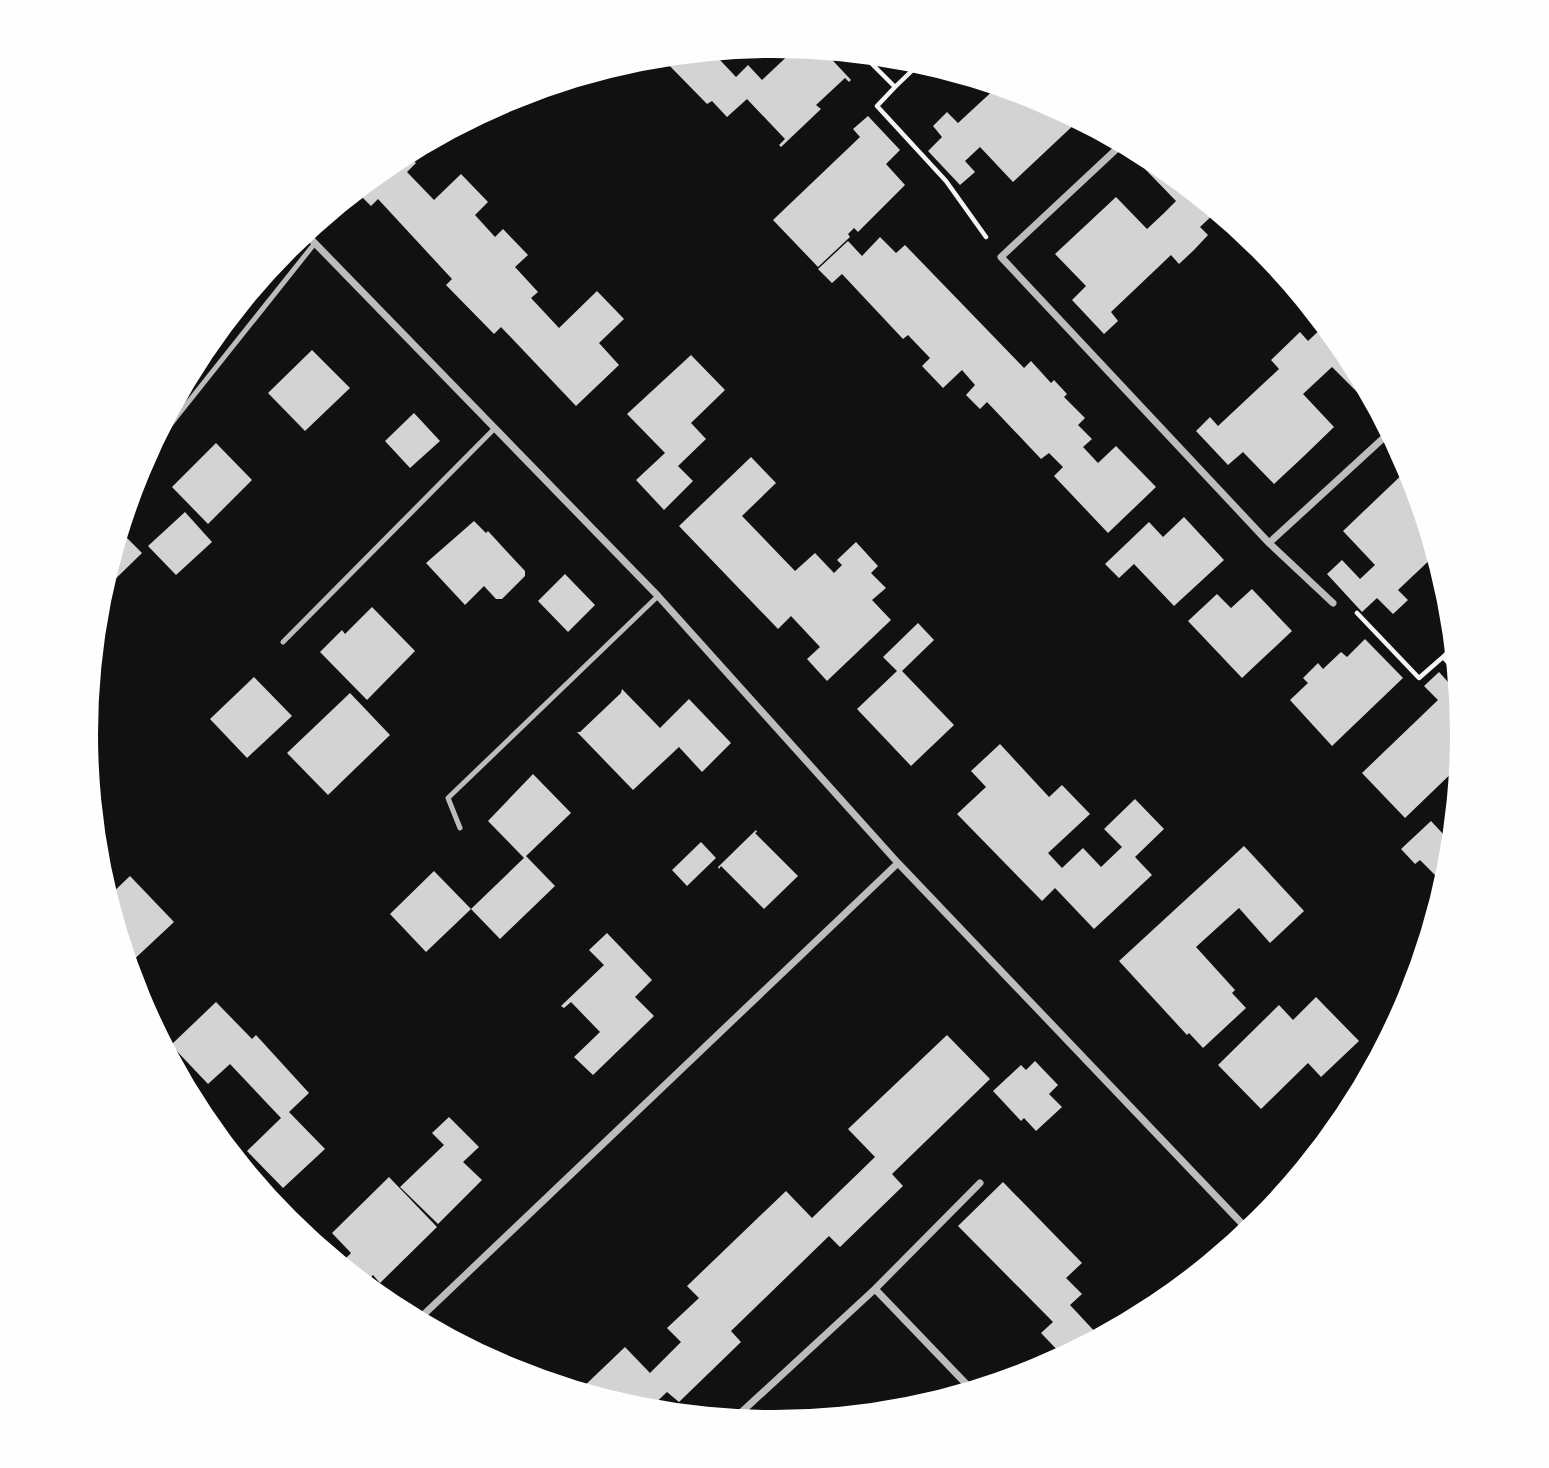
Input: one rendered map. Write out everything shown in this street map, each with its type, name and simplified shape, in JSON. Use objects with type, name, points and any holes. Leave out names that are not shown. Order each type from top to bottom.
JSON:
[{"type":"street","points":[[1116,150],[1001,257],[1269,543],[1333,603]]},
{"type":"street","points":[[313,241],[658,596],[898,863],[1241,1223]]},
{"type":"street","points":[[1269,543],[1383,439]]},
{"type":"street","points":[[425,1313],[898,863]]},
{"type":"street","points":[[744,1409],[875,1289],[980,1183]]},
{"type":"street","points":[[875,1289],[965,1382]]},
{"type":"lane","points":[[180,412],[315,243]]},
{"type":"lane","points":[[283,642],[494,429]]},
{"type":"lane","points":[[460,828],[447,798],[658,596]]},
{"type":"path","points":[[874,66],[895,87]]},
{"type":"path","points":[[911,72],[877,106],[946,181],[1001,257]]},
{"type":"path","points":[[1333,603],[1345,601],[1419,678],[1446,654]]},
{"type":"path","points":[[1443,657],[1446,661]]},
{"type":"building","points":[[785,58],[833,61],[851,80],[849,82],[845,78],[816,105],[821,109],[781,147],[779,145],[785,139],[747,99],[727,117],[712,101],[707,104],[670,67],[720,60],[736,77],[748,65],[762,80]]},
{"type":"building","points":[[990,93],[1072,126],[1013,182],[980,147],[965,161],[975,172],[960,185],[928,151],[942,137],[933,126],[947,112],[958,123]]},
{"type":"building","points":[[868,116],[900,150],[886,164],[905,185],[858,232],[854,228],[848,234],[850,237],[818,267],[773,220],[860,137],[853,129]]},
{"type":"building","points":[[415,162],[407,172],[434,200],[461,174],[488,202],[475,215],[495,237],[503,229],[528,255],[515,267],[538,292],[531,298],[559,328],[597,291],[624,319],[599,343],[619,365],[576,406],[501,327],[494,334],[446,285],[452,279],[378,199],[371,206],[362,197]]},
{"type":"building","points":[[1145,169],[1210,218],[1200,227],[1208,235],[1179,264],[1171,255],[1111,312],[1118,321],[1104,334],[1072,300],[1086,286],[1055,254],[1116,197],[1147,229],[1162,215],[1176,201]]},
{"type":"building","points":[[880,237],[896,253],[905,245],[1024,368],[1031,361],[1051,383],[1054,380],[1067,394],[1064,397],[1085,418],[1078,425],[1092,439],[1083,447],[1098,463],[1116,446],[1156,487],[1108,533],[1054,476],[1063,467],[1049,453],[1041,459],[987,402],[980,409],[966,395],[975,385],[962,370],[943,388],[922,366],[930,358],[908,335],[903,339],[842,274],[832,283],[818,269],[848,241],[862,256]]},
{"type":"building","points":[[1300,332],[1308,341],[1318,332],[1358,393],[1332,367],[1303,394],[1334,427],[1274,484],[1243,452],[1228,465],[1196,431],[1210,417],[1218,426],[1279,369],[1271,360]]},
{"type":"building","points":[[312,350],[350,388],[305,431],[268,393]]},
{"type":"building","points":[[691,355],[725,390],[691,423],[706,439],[678,466],[693,481],[664,510],[636,480],[665,453],[627,414]]},
{"type":"building","points":[[414,413],[440,441],[410,468],[385,441]]},
{"type":"building","points":[[216,443],[252,480],[208,524],[172,487]]},
{"type":"building","points":[[751,457],[776,483],[742,516],[795,571],[815,553],[834,573],[842,565],[837,560],[856,542],[878,566],[871,573],[886,588],[872,600],[891,620],[827,681],[807,659],[820,647],[791,616],[778,629],[679,526]]},
{"type":"building","points":[[1400,477],[1428,561],[1398,590],[1408,600],[1393,614],[1377,598],[1362,612],[1327,574],[1342,560],[1360,579],[1375,565],[1343,531]]},
{"type":"building","points":[[185,512],[212,542],[176,575],[148,546]]},
{"type":"building","points":[[1184,517],[1224,560],[1174,606],[1134,564],[1119,578],[1105,564],[1149,522],[1163,537]]},
{"type":"building","points":[[474,521],[486,533],[488,531],[525,571],[525,576],[502,599],[496,599],[484,586],[465,605],[426,563]]},
{"type":"building","points":[[127,538],[142,553],[117,578]]},
{"type":"building","points":[[565,574],[595,605],[568,632],[538,601]]},
{"type":"building","points":[[1252,589],[1292,631],[1242,678],[1188,621],[1217,594],[1231,608]]},
{"type":"building","points":[[372,607],[415,651],[367,700],[320,652],[342,630],[345,634]]},
{"type":"building","points":[[918,623],[934,640],[902,671],[954,725],[911,766],[857,709],[897,671],[883,657]]},
{"type":"building","points":[[1365,639],[1403,678],[1332,746],[1290,700],[1308,683],[1303,678],[1318,663],[1323,669],[1341,652],[1347,657]]},
{"type":"building","points":[[1439,672],[1448,682],[1451,734],[1449,775],[1405,818],[1362,773],[1438,700],[1424,686]]},
{"type":"building","points":[[254,677],[292,716],[247,758],[210,719]]},
{"type":"building","points":[[622,689],[660,728],[689,699],[731,743],[702,772],[679,747],[633,790],[577,732],[621,693]]},
{"type":"building","points":[[350,693],[390,735],[328,795],[287,753]]},
{"type":"building","points":[[1000,744],[1049,797],[1062,785],[1090,814],[1048,853],[1062,868],[1083,848],[1101,867],[1122,847],[1104,829],[1135,799],[1164,829],[1135,857],[1152,875],[1094,929],[1055,888],[1042,901],[957,814],[986,787],[971,771]]},
{"type":"building","points":[[533,774],[571,813],[524,858],[488,821]]},
{"type":"building","points":[[1431,821],[1443,834],[1436,876],[1420,860],[1415,864],[1401,849]]},
{"type":"building","points":[[756,830],[755,833],[798,876],[764,909],[721,866],[719,869],[718,867]]},
{"type":"building","points":[[701,842],[716,858],[687,886],[672,870]]},
{"type":"building","points":[[1244,846],[1304,911],[1270,943],[1239,908],[1196,947],[1235,990],[1232,993],[1246,1008],[1203,1048],[1189,1033],[1187,1035],[1119,961]]},
{"type":"building","points":[[526,856],[555,886],[500,939],[471,909]]},
{"type":"building","points":[[434,871],[471,909],[426,952],[390,914]]},
{"type":"building","points":[[130,876],[174,922],[136,957],[121,909],[116,889]]},
{"type":"building","points":[[607,933],[652,980],[635,997],[654,1016],[593,1075],[574,1057],[600,1032],[571,1002],[564,1008],[561,1006],[604,965],[589,950]]},
{"type":"building","points":[[1316,997],[1359,1041],[1321,1077],[1308,1063],[1261,1109],[1218,1065],[1279,1005],[1293,1020]]},
{"type":"building","points":[[216,1002],[252,1039],[256,1035],[309,1093],[289,1112],[325,1149],[283,1188],[247,1151],[281,1118],[230,1064],[208,1084],[179,1053],[173,1043]]},
{"type":"building","points":[[947,1035],[990,1079],[892,1174],[903,1186],[840,1247],[829,1236],[731,1331],[741,1342],[679,1402],[667,1392],[659,1400],[587,1383],[625,1347],[650,1373],[681,1342],[667,1328],[699,1298],[687,1286],[786,1191],[812,1218],[875,1157],[848,1129]]},
{"type":"building","points":[[1035,1061],[1058,1085],[1049,1094],[1062,1107],[1036,1131],[1024,1118],[1021,1121],[993,1091],[1021,1065],[1026,1070]]},
{"type":"building","points":[[449,1117],[479,1147],[463,1162],[482,1180],[438,1224],[400,1187],[444,1145],[432,1133]]},
{"type":"building","points":[[389,1177],[437,1227],[380,1283],[347,1257],[351,1253],[332,1233]]},
{"type":"building","points":[[1003,1182],[1082,1263],[1066,1278],[1082,1294],[1070,1305],[1094,1330],[1056,1349],[1041,1333],[1053,1322],[958,1226]]}]
